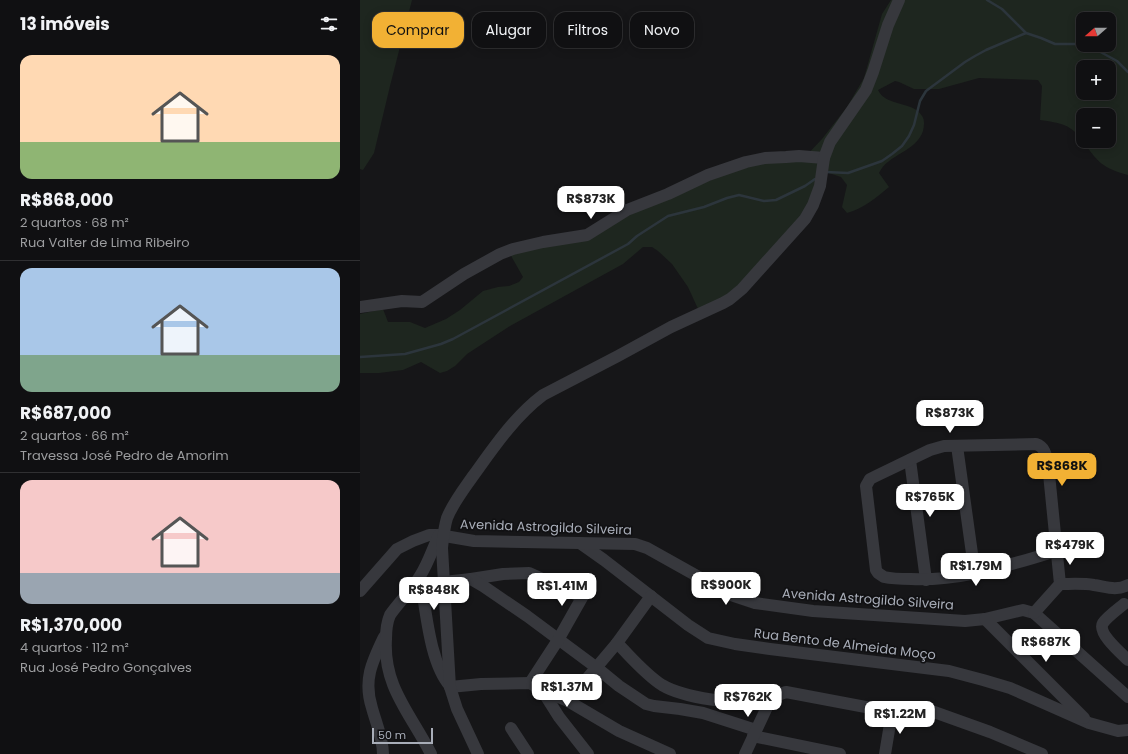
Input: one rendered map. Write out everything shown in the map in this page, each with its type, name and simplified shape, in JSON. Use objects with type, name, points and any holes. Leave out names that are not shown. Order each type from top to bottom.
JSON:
[{"type":"street","points":[[430,754],[419,731],[397,696],[392,684],[385,654],[387,630],[390,617],[420,577],[441,535],[450,511],[508,429],[533,402],[543,395],[671,327],[730,299],[742,289],[805,219],[814,205],[820,186],[824,158],[834,134],[866,90],[892,15],[899,0]]},
{"type":"street","points":[[360,307],[398,301],[422,302],[464,274],[500,254],[513,249],[543,242],[587,235],[627,210],[668,194],[708,175],[746,162],[765,158],[824,158]]},
{"type":"street","points":[[1057,551],[957,578],[926,580],[884,577],[878,573],[874,555],[866,486],[870,479],[930,450],[944,446],[1036,444],[1043,448],[1048,464],[1057,551],[1060,584],[1034,613],[1128,697]]},
{"type":"street","points":[[957,446],[975,574]]},
{"type":"street","points":[[910,460],[926,580]]},
{"type":"street","points":[[360,591],[397,550],[422,537],[429,535],[441,535]]},
{"type":"street","points":[[441,535],[450,687],[457,709],[478,754]]},
{"type":"street","name":"Avenida Astrogildo Silveira","points":[[441,535],[474,540],[580,544],[639,544],[731,595],[755,603],[813,611],[974,621],[1023,610],[1034,613]]},
{"type":"street","name":"Rua Bento de Almeida Moço","points":[[580,544],[604,560],[688,625],[708,638],[770,649],[949,671],[1010,688],[1089,723],[1118,731],[1128,730]]},
{"type":"street","points":[[444,582],[503,574],[529,573],[582,597]]},
{"type":"street","points":[[420,577],[434,650],[441,672],[445,681],[450,687]]},
{"type":"street","points":[[471,579],[499,596],[619,686],[646,704],[703,713],[754,733],[840,754]]},
{"type":"street","points":[[1060,584],[1095,585],[1111,589],[1120,589],[1128,585]]},
{"type":"street","points":[[530,683],[558,640],[588,587]]},
{"type":"street","points":[[1111,589],[1126,606],[1103,623],[1102,628],[1104,634],[1128,660]]},
{"type":"street","points":[[568,701],[617,643],[651,596]]},
{"type":"street","points":[[985,619],[1089,723]]},
{"type":"street","points":[[383,754],[380,732],[371,706],[368,684],[371,663],[387,630]]},
{"type":"street","points":[[617,643],[657,681],[673,690],[706,698],[743,703],[772,700],[786,692],[892,712],[903,709],[923,708],[990,732],[1042,754]]},
{"type":"street","points":[[450,687],[481,684],[530,683],[568,701],[619,731],[670,754]]},
{"type":"street","points":[[360,688],[383,754]]},
{"type":"street","points":[[542,690],[559,717],[588,754]]},
{"type":"street","points":[[745,754],[754,733],[772,700]]},
{"type":"street","points":[[885,754],[892,712]]},
{"type":"street","points":[[511,728],[521,752]]},
{"type":"shaded area","points":[[360,0],[412,0],[409,12],[372,12],[372,48],[400,48],[374,153],[363,170],[360,169]]},
{"type":"shaded area","points":[[891,0],[1128,0],[1128,175],[1113,170],[1097,160],[1088,148],[1116,148],[1116,108],[1076,108],[1076,133],[1059,123],[1040,120],[1042,86],[1038,80],[979,78],[939,89],[914,89],[895,81],[878,90],[887,99],[918,111],[923,118],[924,125],[923,131],[914,144],[889,161],[879,173],[889,187],[874,199],[847,213],[842,207],[847,185],[841,177],[823,171],[816,199],[740,290],[699,311],[688,287],[672,264],[652,247],[643,247],[623,264],[510,326],[467,354],[455,366],[447,371],[440,373],[421,362],[403,370],[379,373],[360,373],[360,314],[383,309],[388,322],[410,322],[425,328],[446,319],[460,310],[483,291],[509,286],[519,282],[523,277],[506,247],[592,233],[676,193],[769,158],[805,157],[822,139],[847,107],[864,78],[882,14]]},
{"type":"waterway","points":[[987,0],[1002,9],[1026,33],[1055,44],[1078,44],[1095,49],[1117,61],[1128,72]]},
{"type":"waterway","points":[[826,172],[848,173],[882,161],[902,146],[909,136],[914,125],[920,101],[926,91],[975,56],[1026,33]]},
{"type":"waterway","points":[[360,357],[405,354],[453,339],[628,244],[637,236],[668,216],[704,207],[739,195],[764,201],[776,200],[805,186],[815,179]]}]
